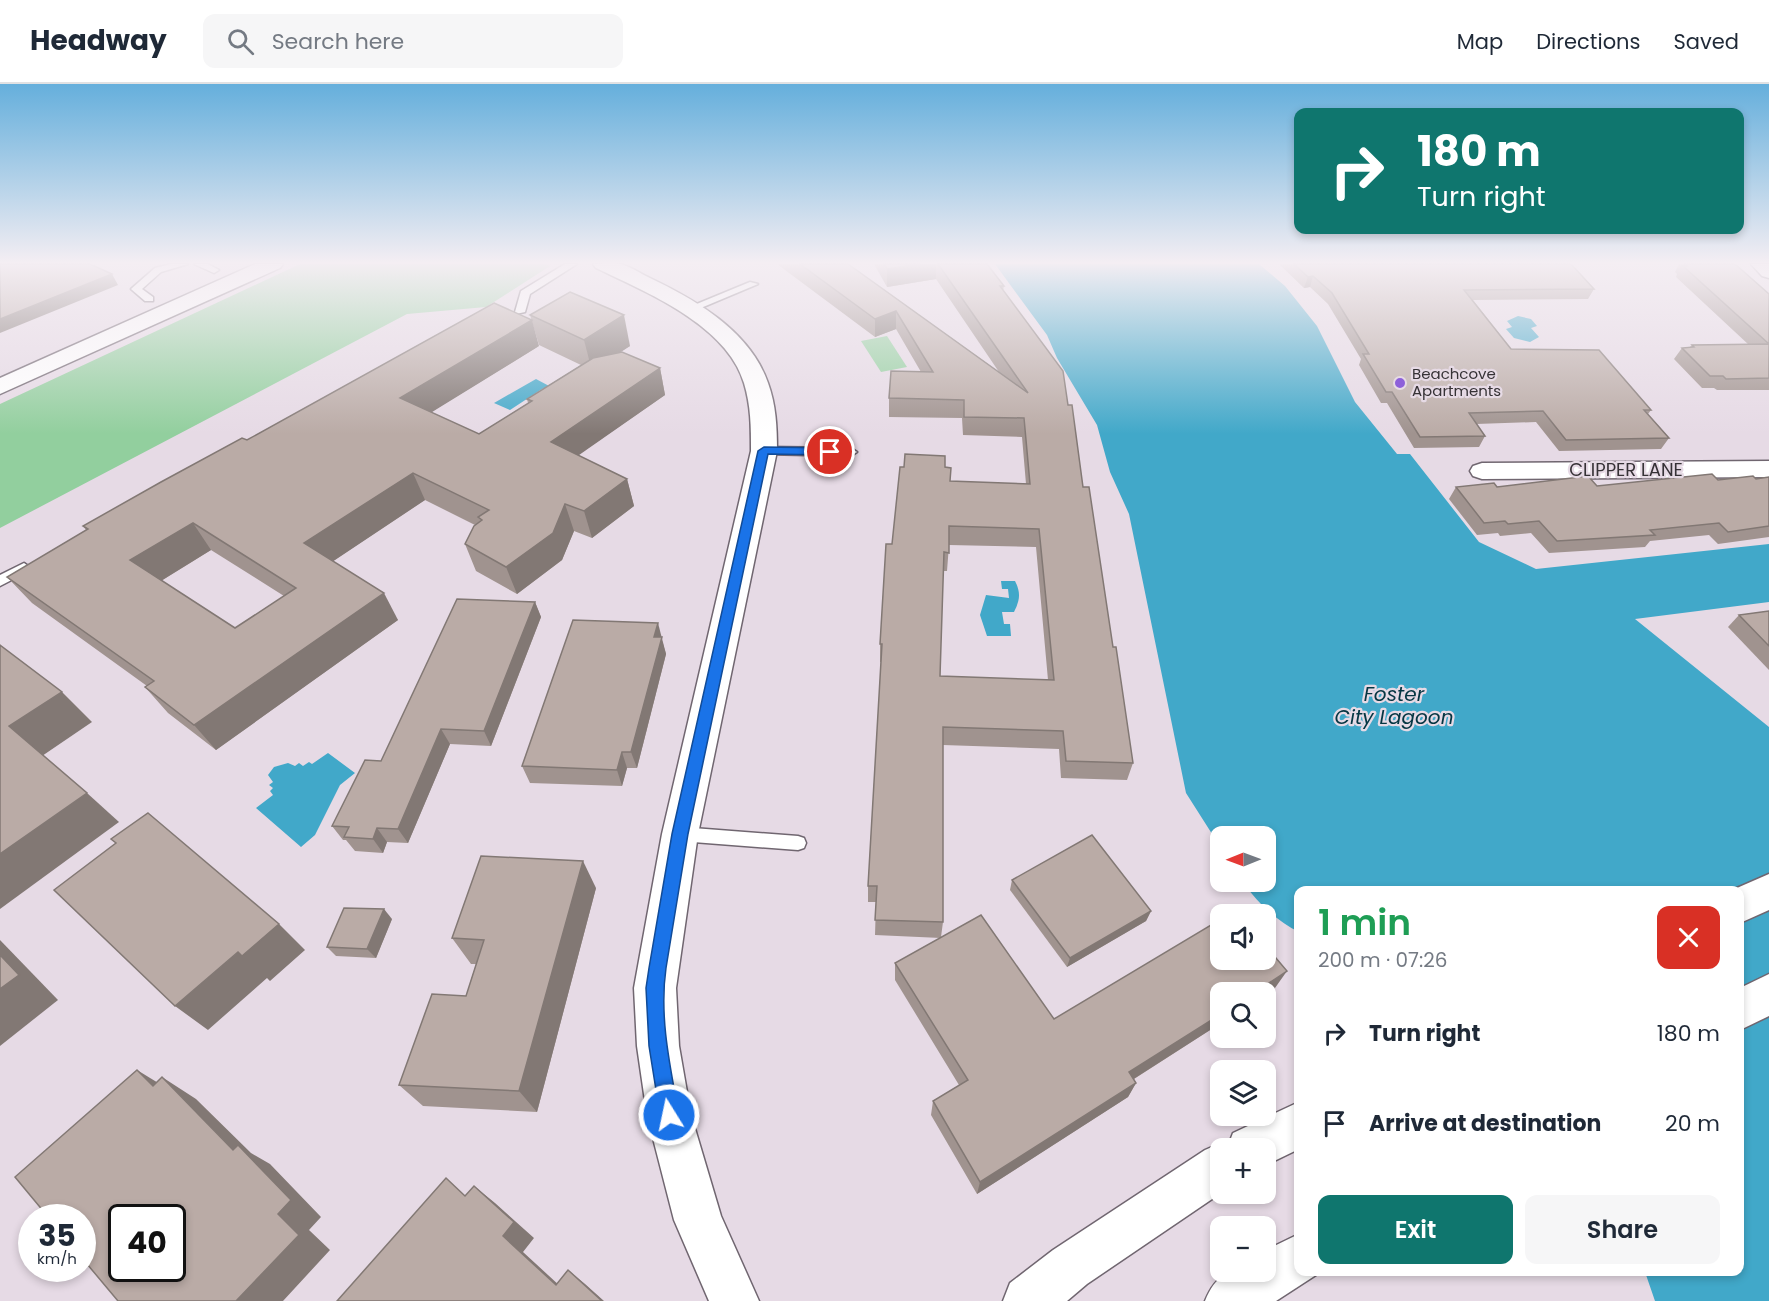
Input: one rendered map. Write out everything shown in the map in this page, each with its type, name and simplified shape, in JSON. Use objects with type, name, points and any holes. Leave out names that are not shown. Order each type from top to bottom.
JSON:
[{"type":"street","points":[[21,354],[97,321]]},
{"type":"street","points":[[0,387],[147,321]]},
{"type":"street","points":[[707,321],[723,334],[751,370],[764,410],[764,451],[680,834],[655,988],[658,1046],[669,1115],[698,1220],[734,1301]]},
{"type":"street","name":"CLIPPER LANE","points":[[1482,471],[1769,469]]},
{"type":"street","points":[[1744,903],[1769,891]]},
{"type":"street","points":[[1744,1008],[1769,994]]},
{"type":"street","points":[[1272,1138],[1294,1127]]},
{"type":"street","points":[[1028,1301],[1070,1267],[1210,1173]]},
{"type":"street","points":[[1230,1301],[1294,1261]]},
{"type":"lane","points":[[764,451],[851,452]]},
{"type":"lane","points":[[0,581],[31,564]]},
{"type":"lane","points":[[680,834],[798,843]]},
{"type":"green space","points":[[178,321],[394,321],[0,528],[0,404]]},
{"type":"green space","points":[[887,336],[907,367],[881,372],[861,341]]},
{"type":"water","name":"Foster City Lagoon","points":[[1037,321],[1313,321],[1355,402],[1397,454],[1410,454],[1479,542],[1536,569],[1769,544],[1769,602],[1635,619],[1769,727],[1769,1301],[1655,1301],[1646,1276],[1744,1276],[1744,886],[1294,886],[1294,929],[1276,917],[1276,904],[1262,904],[1251,892],[1276,892],[1276,826],[1210,826],[1210,831],[1186,793],[1129,514],[1110,472],[1097,425],[1057,358],[1047,335]]},
{"type":"water","points":[[1507,321],[1533,321],[1537,326],[1531,328],[1539,337],[1530,342],[1514,338],[1506,329],[1512,327]]},
{"type":"water","points":[[536,379],[551,387],[542,389],[510,410],[494,403]]},
{"type":"water","points":[[1001,581],[1015,581],[1019,593],[1014,612],[1002,612],[1004,624],[1010,624],[1011,636],[987,636],[980,615],[986,595],[1009,598],[1008,589],[1002,589]]},
{"type":"water","points":[[328,753],[355,773],[340,785],[315,835],[301,847],[256,808],[273,795],[270,791],[273,788],[269,785],[273,782],[268,775],[274,767],[288,763],[295,766],[299,763],[303,766],[309,762],[312,764]]},
{"type":"building","points":[[462,321],[531,321],[400,398],[479,434],[532,401],[527,399],[593,358],[622,352],[660,368],[551,442],[627,479],[584,511],[565,504],[553,533],[506,567],[465,544],[474,526],[482,520],[478,517],[489,510],[413,473],[304,543],[384,593],[194,725],[145,687],[154,681],[7,577],[88,529],[83,526],[242,438],[247,440]],"holes":[[[193,523],[296,588],[235,628],[130,560]]]},
{"type":"building","points":[[543,321],[615,321],[584,340]]},
{"type":"building","points":[[902,321],[927,321],[1028,393],[978,321],[1026,321],[1063,371],[1068,405],[1072,405],[1083,487],[1089,487],[1133,763],[1066,761],[1063,731],[943,727],[943,922],[875,920],[877,886],[868,886],[882,644],[880,644],[886,544],[892,544],[900,467],[904,467],[905,454],[945,456],[945,467],[951,468],[950,481],[1030,484],[1024,418],[964,417],[964,400],[889,398],[891,371],[933,372]],"holes":[[[949,526],[1039,529],[1054,680],[940,676],[944,552],[949,553]]]},
{"type":"building","points":[[1349,321],[1489,321],[1511,349],[1599,350],[1651,410],[1644,410],[1669,438],[1566,440],[1543,411],[1469,413],[1485,436],[1420,437],[1392,392],[1386,392],[1363,354],[1369,354]]},
{"type":"building","points":[[1743,321],[1769,321],[1769,344]]},
{"type":"building","points":[[1769,344],[1769,378],[1726,379],[1723,376],[1710,376],[1682,348],[1694,347],[1692,345]]},
{"type":"building","points":[[1712,474],[1718,480],[1753,476],[1756,479],[1769,477],[1769,526],[1728,532],[1719,523],[1650,530],[1655,535],[1557,541],[1539,521],[1508,524],[1505,521],[1484,523],[1456,487],[1494,483],[1497,487],[1588,476],[1597,486]]},
{"type":"building","points":[[457,599],[535,602],[484,731],[441,729],[398,829],[377,828],[373,839],[344,837],[349,827],[332,826],[365,760],[381,761]]},
{"type":"building","points":[[1769,611],[1769,646],[1739,615]]},
{"type":"building","points":[[573,620],[658,623],[654,637],[662,637],[631,752],[622,752],[617,770],[522,766]]},
{"type":"building","points":[[0,645],[62,692],[9,726],[87,793],[0,854]]},
{"type":"building","points":[[148,813],[279,924],[242,956],[238,952],[175,1006],[54,890],[116,843],[111,839]]},
{"type":"building","points":[[1092,835],[1151,911],[1070,958],[1012,880]]},
{"type":"building","points":[[481,856],[583,861],[519,1091],[399,1085],[432,994],[466,996],[484,940],[452,938]]},
{"type":"building","points":[[344,908],[384,909],[367,949],[327,947]]},
{"type":"building","points":[[981,915],[1054,1019],[1210,926],[1210,970],[1276,970],[1276,958],[1287,971],[1270,982],[1210,982],[1210,1021],[1129,1072],[1136,1083],[980,1182],[933,1101],[968,1080],[895,963]]},
{"type":"building","points":[[0,955],[19,975],[0,989]]},
{"type":"building","points":[[137,1070],[153,1086],[162,1077],[233,1150],[238,1145],[291,1200],[278,1214],[299,1235],[236,1301],[118,1301],[96,1275],[96,1204],[37,1204],[15,1177]]},
{"type":"building","points":[[446,1178],[465,1196],[474,1186],[514,1222],[503,1236],[556,1285],[568,1270],[602,1301],[337,1301]]},
{"type":"place","name":"Beachcove Apartments","points":[[1400,383]]},
{"type":"route","points":[[669,1115],[658,1046],[655,988],[680,834],[764,451],[830,452]]}]
